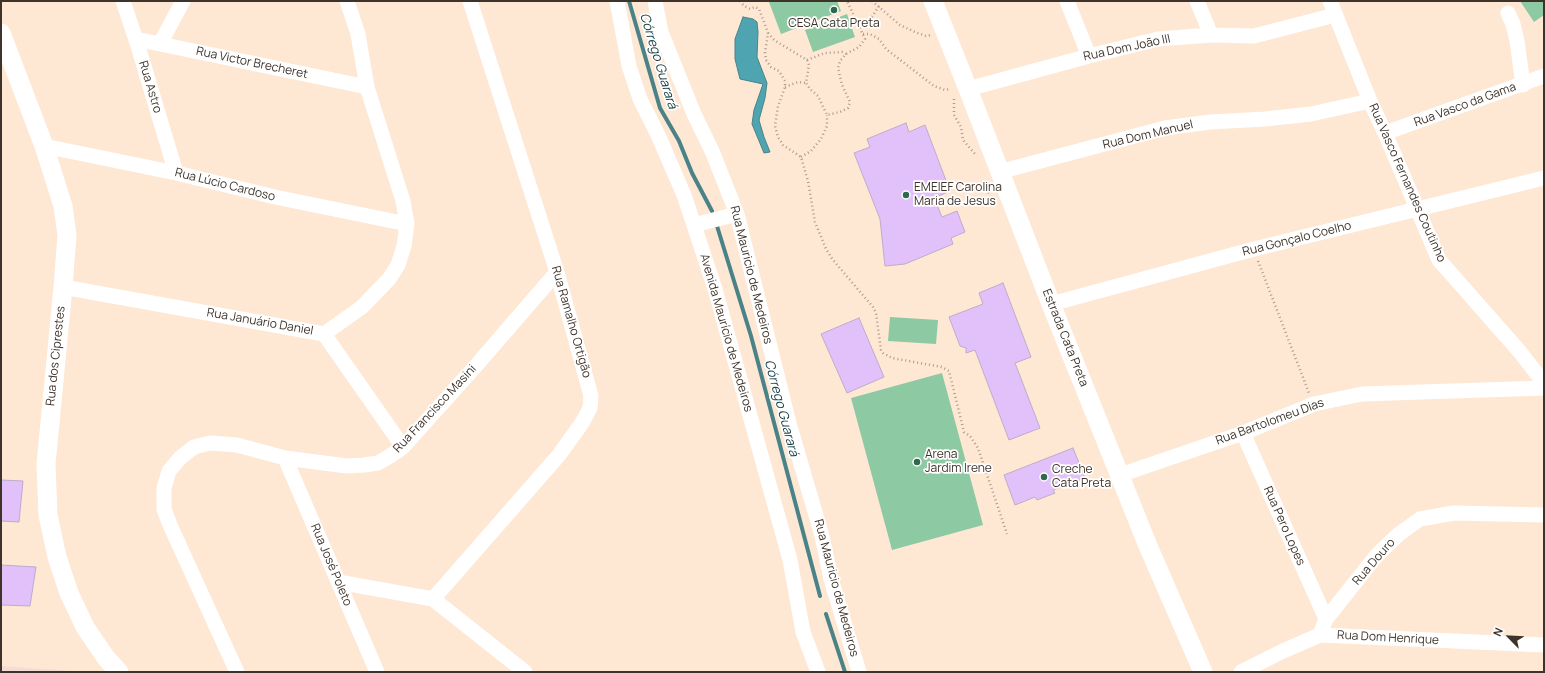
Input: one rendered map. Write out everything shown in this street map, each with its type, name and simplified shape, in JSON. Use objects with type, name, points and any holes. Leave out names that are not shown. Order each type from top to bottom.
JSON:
[{"type":"street","name":"Rua Astro","points":[[123,1],[136,39],[176,173]]},
{"type":"street","points":[[160,44],[183,1]]},
{"type":"street","name":"Rua Januário Daniel","points":[[63,287],[324,334],[362,307],[389,279],[398,265],[404,246],[407,224],[403,201],[368,87],[358,34],[347,1]]},
{"type":"street","name":"Rua Ramalho Ortigão","points":[[434,599],[559,454],[590,408],[591,396],[557,272],[470,1]]},
{"type":"street","name":"Avenida Maurício de Medeiros","points":[[616,1],[629,66],[640,99],[658,135],[684,195],[721,312],[790,560],[803,632],[818,672]]},
{"type":"street","name":"Rua Mauricio de Medeiros","points":[[654,1],[660,32],[694,114],[712,151],[737,214],[789,423],[822,536],[831,579],[858,672]]},
{"type":"street","name":"Estrada Cata Preta","points":[[932,1],[944,30],[959,89],[992,176],[1051,304],[1148,546],[1203,672]]},
{"type":"street","points":[[1067,1],[1089,56]]},
{"type":"street","points":[[1197,1],[1211,34]]},
{"type":"street","name":"Rua Dom João III","points":[[959,89],[1158,39],[1211,34],[1254,36],[1332,8]]},
{"type":"street","name":"Rua Vasco Fernandes Coutinho","points":[[1332,8],[1370,101],[1440,260],[1520,352],[1544,383]]},
{"type":"street","points":[[1508,13],[1513,24],[1517,41],[1523,85]]},
{"type":"street","name":"Rua dos Ciprestes","points":[[1,33],[44,146],[63,206],[67,235],[46,464],[48,515],[57,557],[69,592],[85,627],[106,658],[119,672]]},
{"type":"street","name":"Rua Victor Brecheret","points":[[136,39],[368,87]]},
{"type":"street","name":"Rua Vasco da Gama","points":[[1385,133],[1523,85],[1544,76]]},
{"type":"street","name":"Rua Dom Manuel","points":[[992,176],[1165,128],[1210,122],[1265,119],[1311,114],[1370,101]]},
{"type":"street","name":"Rua Lúcio Cardoso","points":[[44,146],[176,173],[275,197],[407,224]]},
{"type":"street","name":"Rua Gonçalo Coelho","points":[[1051,304],[1254,249],[1544,178]]},
{"type":"street","points":[[694,225],[737,214]]},
{"type":"street","name":"Rua Francisco Masini","points":[[237,672],[164,509],[164,488],[169,471],[180,458],[194,447],[210,443],[237,445],[285,458],[347,466],[378,463],[403,447],[557,272]]},
{"type":"street","points":[[324,334],[403,447]]},
{"type":"street","name":"Rua Bartolomeu Dias","points":[[1120,475],[1242,433],[1314,404],[1362,394],[1544,388]]},
{"type":"street","name":"Rua Pero Lopes","points":[[1242,433],[1326,619]]},
{"type":"street","name":"Rua José Poleto","points":[[285,458],[377,672]]},
{"type":"street","name":"Rua Douro","points":[[1320,635],[1326,619],[1377,554],[1399,534],[1420,519],[1454,513],[1544,515]]},
{"type":"street","points":[[338,582],[434,599],[525,672]]},
{"type":"street","name":"Rua Dom Henrique","points":[[1241,672],[1283,651],[1320,635],[1544,645]]},
{"type":"path","points":[[740,1],[744,6],[750,9],[755,7],[759,8],[768,33],[774,40],[808,60]]},
{"type":"path","points":[[827,115],[840,112],[848,108],[850,102],[842,85],[838,68],[840,61],[846,54],[859,47],[865,39],[847,1]]},
{"type":"path","points":[[872,1],[900,25],[915,32],[926,36],[933,35],[944,30]]},
{"type":"path","points":[[859,26],[870,20],[879,6]]},
{"type":"path","points":[[851,25],[857,22]]},
{"type":"path","points":[[768,33],[765,53],[766,60],[770,67],[779,71],[785,81],[778,106],[775,126],[778,137],[783,145],[801,157],[808,181],[815,222],[819,234],[833,260],[873,307],[876,313],[881,350],[883,353],[892,358],[942,367],[949,371],[964,432],[970,436],[978,448],[1007,534]]},
{"type":"path","points":[[863,34],[870,34],[879,39],[886,50],[934,86],[945,90],[959,89]]},
{"type":"path","points":[[808,60],[825,53],[846,54]]},
{"type":"path","points":[[801,157],[811,151],[821,139],[827,126],[827,115],[818,96],[810,90],[806,83],[809,65],[808,60]]},
{"type":"path","points":[[784,87],[798,82],[806,83]]},
{"type":"path","points":[[948,84],[959,89]]},
{"type":"path","points":[[959,89],[954,98],[954,115],[961,127],[963,140],[973,150],[975,155]]},
{"type":"path","points":[[989,194],[992,176]]},
{"type":"path","points":[[1254,249],[1314,404]]},
{"type":"shaded area","points":[[1,666],[87,672],[1,672]]},
{"type":"green space","points":[[837,1],[841,11],[781,34],[769,2]]},
{"type":"green space","points":[[1520,1],[1544,1],[1544,15],[1534,22]]},
{"type":"green space","points":[[847,14],[855,37],[813,52],[805,30]]},
{"type":"green space","points":[[890,317],[938,320],[936,344],[888,341]]},
{"type":"green space","name":"Arena Jardim Irene","points":[[942,373],[983,525],[892,550],[851,398]]},
{"type":"water","points":[[743,17],[753,19],[757,22],[757,57],[767,83],[765,98],[759,120],[770,152],[764,153],[752,124],[754,110],[763,84],[740,79],[735,59],[735,39]]},
{"type":"building","name":"EMEIEF Carolina Maria de Jesus","points":[[906,123],[909,132],[925,125],[950,191],[934,198],[942,217],[957,211],[965,232],[951,238],[953,244],[905,264],[885,266],[880,219],[854,153],[870,147],[867,139]]},
{"type":"building","points":[[1003,283],[1031,357],[1015,363],[1040,428],[1009,440],[975,350],[966,353],[966,348],[960,346],[949,317],[983,304],[979,293]]},
{"type":"building","points":[[859,318],[884,377],[847,393],[821,334]]},
{"type":"building","name":"Creche Cata Preta","points":[[1073,448],[1085,478],[1053,490],[1055,493],[1037,500],[1035,497],[1015,505],[1004,475]]},
{"type":"building","points":[[1,480],[23,481],[19,522],[1,521]]},
{"type":"building","points":[[1,565],[36,567],[30,606],[1,605]]},
{"type":"waterway","name":"Córrego Guarará","points":[[629,1],[660,108],[679,141],[692,173],[712,211]]},
{"type":"waterway","name":"Córrego Guarará","points":[[717,226],[751,336],[820,596]]},
{"type":"waterway","name":"Córrego Guarará","points":[[826,614],[845,672]]},
{"type":"place","name":"CESA Cata Preta","points":[[834,10]]},
{"type":"place","name":"EMEIEF Carolina Maria de Jesus","points":[[906,195]]},
{"type":"place","name":"Arena Jardim Irene","points":[[917,462]]},
{"type":"place","name":"Creche Cata Preta","points":[[1044,477]]}]
